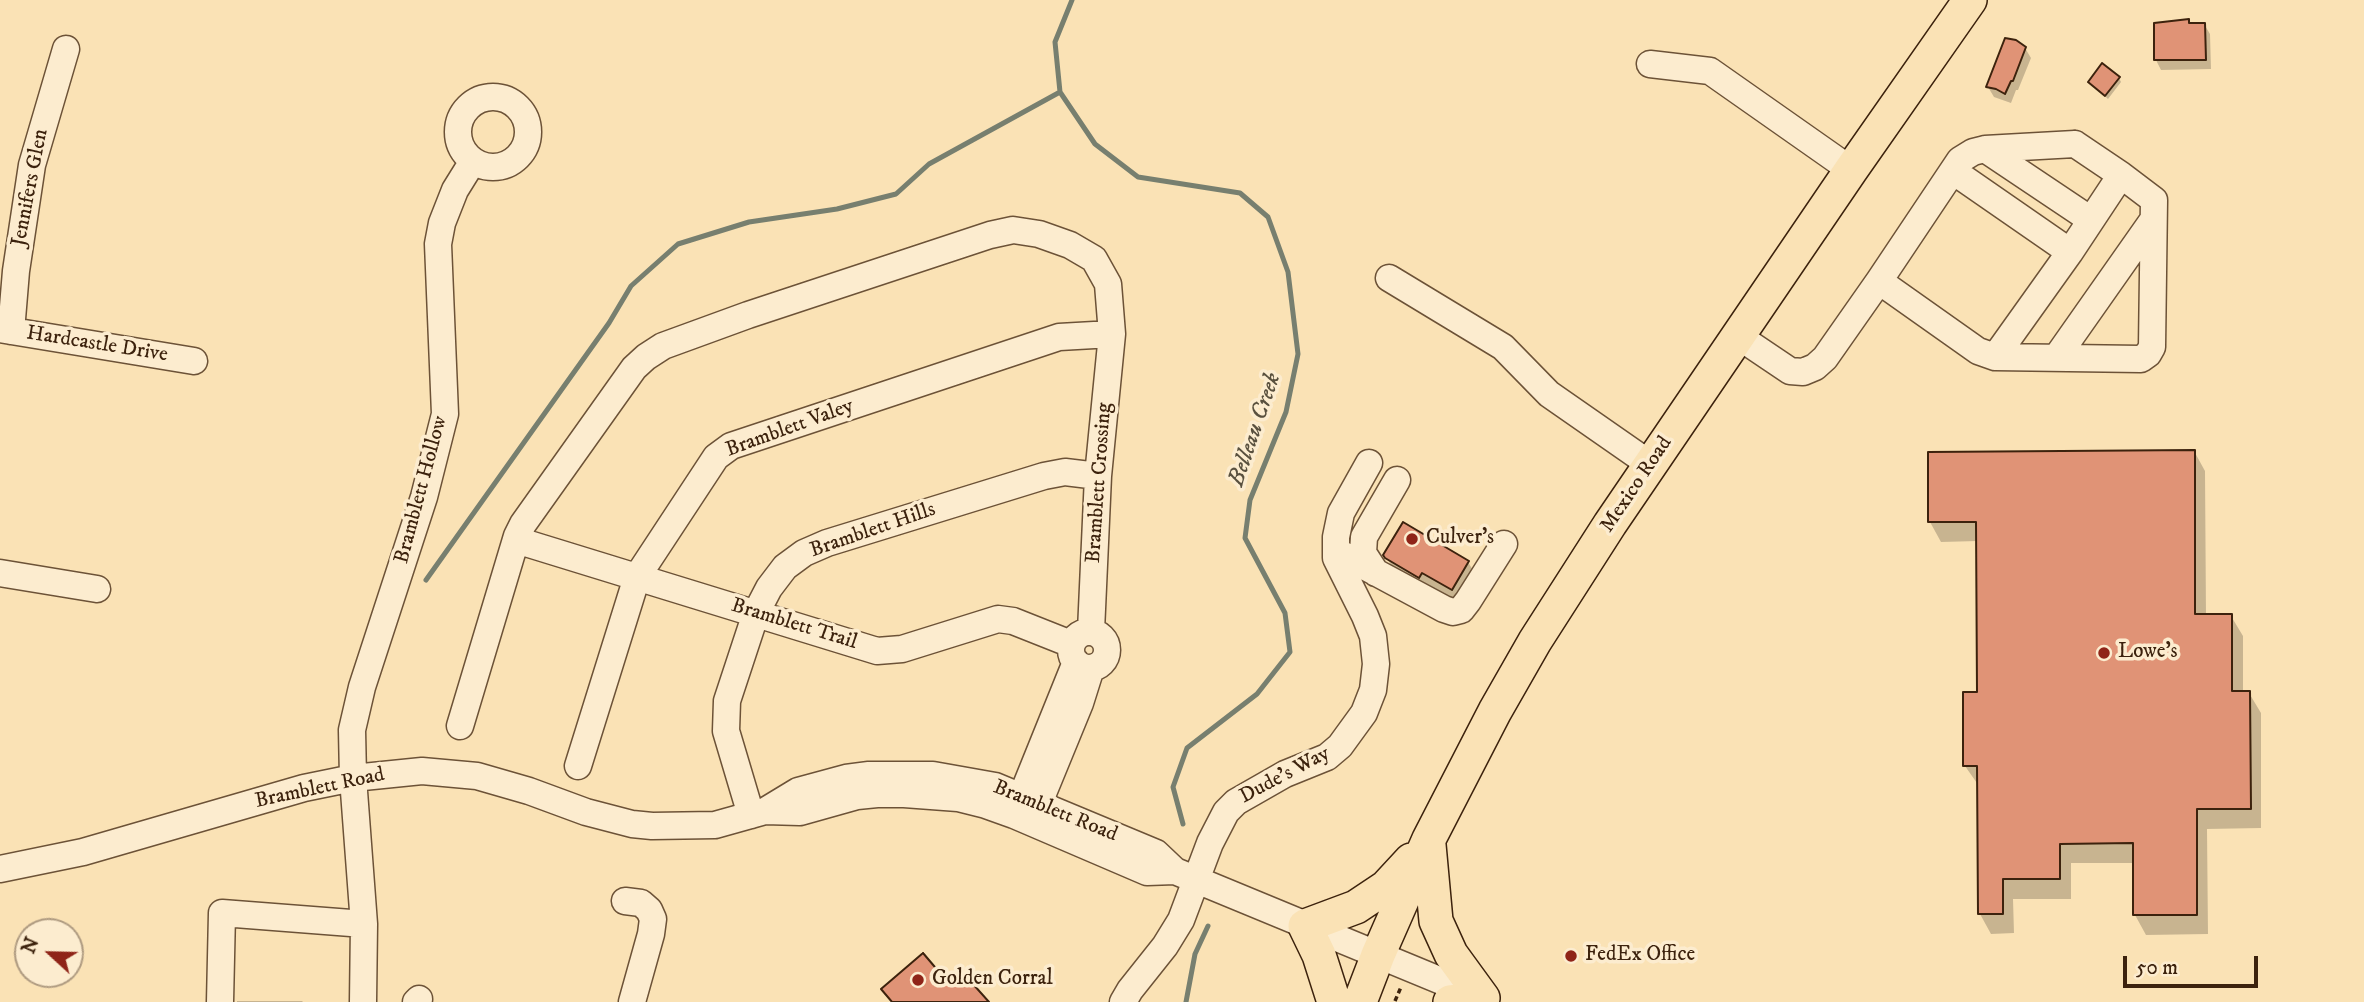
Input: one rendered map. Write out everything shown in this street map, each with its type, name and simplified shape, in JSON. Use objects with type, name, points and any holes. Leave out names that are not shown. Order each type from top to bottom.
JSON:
[{"type":"main road","name":"Mexico Road","points":[[1360,1002],[1429,839],[1495,711],[1535,641],[1588,557],[1970,0]]},
{"type":"main road","points":[[1334,1002],[1319,954],[1305,926],[1356,907],[1386,887],[1429,839]]},
{"type":"main road","points":[[1429,839],[1436,921],[1451,954],[1488,1000]]},
{"type":"main road","points":[[1450,1002],[1488,1000]]},
{"type":"street","name":"Jennifers Glen","points":[[6,330],[32,165],[66,49]]},
{"type":"street","points":[[1650,64],[1710,71],[1851,170]]},
{"type":"street","points":[[1738,337],[1790,371],[1803,372],[1815,367],[1825,358],[1879,281],[1960,160],[1973,152],[2075,144],[2154,200],[2152,347],[2141,359],[1995,357],[1978,351],[1879,281]]},
{"type":"street","points":[[1985,149],[2091,220]]},
{"type":"street","name":"Bramblett Hollow","points":[[363,1002],[364,923],[352,730],[362,687],[424,497],[445,414],[438,244],[442,223],[456,190],[473,162]]},
{"type":"street","points":[[1953,170],[2070,252]]},
{"type":"street","points":[[1995,357],[2121,175]]},
{"type":"street","points":[[2056,358],[2153,220]]},
{"type":"street","name":"Bramblett Crossing","points":[[460,726],[523,524],[634,368],[663,346],[748,315],[990,234],[1013,230],[1039,234],[1059,241],[1094,259],[1108,284],[1112,334],[1082,651],[1080,703],[1026,809]]},
{"type":"street","points":[[1389,278],[1503,347],[1549,394],[1651,465]]},
{"type":"street","name":"Hardcastle Drive","points":[[6,330],[194,361]]},
{"type":"street","name":"Bramblett Valey","points":[[578,766],[636,577],[716,457],[731,446],[1059,337],[1112,334]]},
{"type":"street","name":"Dude's Way","points":[[1124,1002],[1181,920],[1186,876],[1231,807],[1285,774],[1326,757],[1340,746],[1364,713],[1373,690],[1376,664],[1373,636],[1342,573],[1336,551],[1336,537],[1341,513],[1369,463]]},
{"type":"street","name":"Bramblett Hills","points":[[758,813],[726,731],[725,718],[730,691],[756,613],[769,588],[785,567],[804,552],[827,543],[1044,476],[1065,472],[1098,476]]},
{"type":"street","points":[[1377,573],[1363,553],[1364,537],[1397,480]]},
{"type":"street","name":"Bramblett Trail","points":[[516,540],[877,651],[902,649],[999,619],[1013,621],[1082,651]]},
{"type":"street","points":[[1336,551],[1453,612],[1461,610],[1504,544]]},
{"type":"street","points":[[0,573],[97,589]]},
{"type":"street","name":"Bramblett Road","points":[[0,869],[83,852],[304,788],[353,778],[422,771],[477,775],[586,812],[642,825],[683,827],[715,825],[758,813],[800,812],[857,796],[904,794],[1026,809],[1147,872],[1186,876],[1488,1000]]},
{"type":"street","points":[[625,901],[641,903],[649,910],[653,919],[632,1002]]},
{"type":"street","points":[[220,1002],[222,913],[364,923]]},
{"type":"path","points":[[1395,1001],[1401,986]]},
{"type":"building","points":[[2189,19],[2189,23],[2205,23],[2206,60],[2154,60],[2154,23]]},
{"type":"building","points":[[2005,38],[2016,40],[2026,47],[2005,94],[1986,87]]},
{"type":"building","points":[[2102,63],[2120,77],[2105,96],[2088,82]]},
{"type":"building","name":"Lowe's","points":[[2195,450],[2195,614],[2232,614],[2232,691],[2250,691],[2251,809],[2197,809],[2197,915],[2133,915],[2133,843],[2060,844],[2060,879],[2003,879],[2003,914],[1978,914],[1977,766],[1963,766],[1963,692],[1977,692],[1976,522],[1928,522],[1928,452]]},
{"type":"building","name":"Culver's","points":[[1403,522],[1469,561],[1452,590],[1422,573],[1419,578],[1385,558],[1383,555]]},
{"type":"building","name":"Golden Corral","points":[[923,953],[951,986],[964,974],[989,1002],[892,1002],[881,989]]},
{"type":"waterway","name":"Belleau Creek","points":[[1072,0],[1055,42],[1060,92],[1095,144],[1138,177],[1240,193],[1268,217],[1288,272],[1298,354],[1286,412],[1250,500],[1245,538],[1285,613],[1290,652],[1257,694],[1187,748],[1173,787],[1183,824]]},
{"type":"waterway","points":[[426,580],[609,323],[631,286],[678,244],[749,222],[837,209],[896,194],[929,164],[1060,92]]},
{"type":"waterway","name":"Belleau Creek","points":[[1186,1002],[1195,954],[1208,926]]},
{"type":"place","name":"Culver's","points":[[1412,539]]},
{"type":"place","name":"Lowe's","points":[[2104,653]]},
{"type":"place","name":"FedEx Office","points":[[1571,956]]},
{"type":"place","name":"Golden Corral","points":[[918,980]]}]
